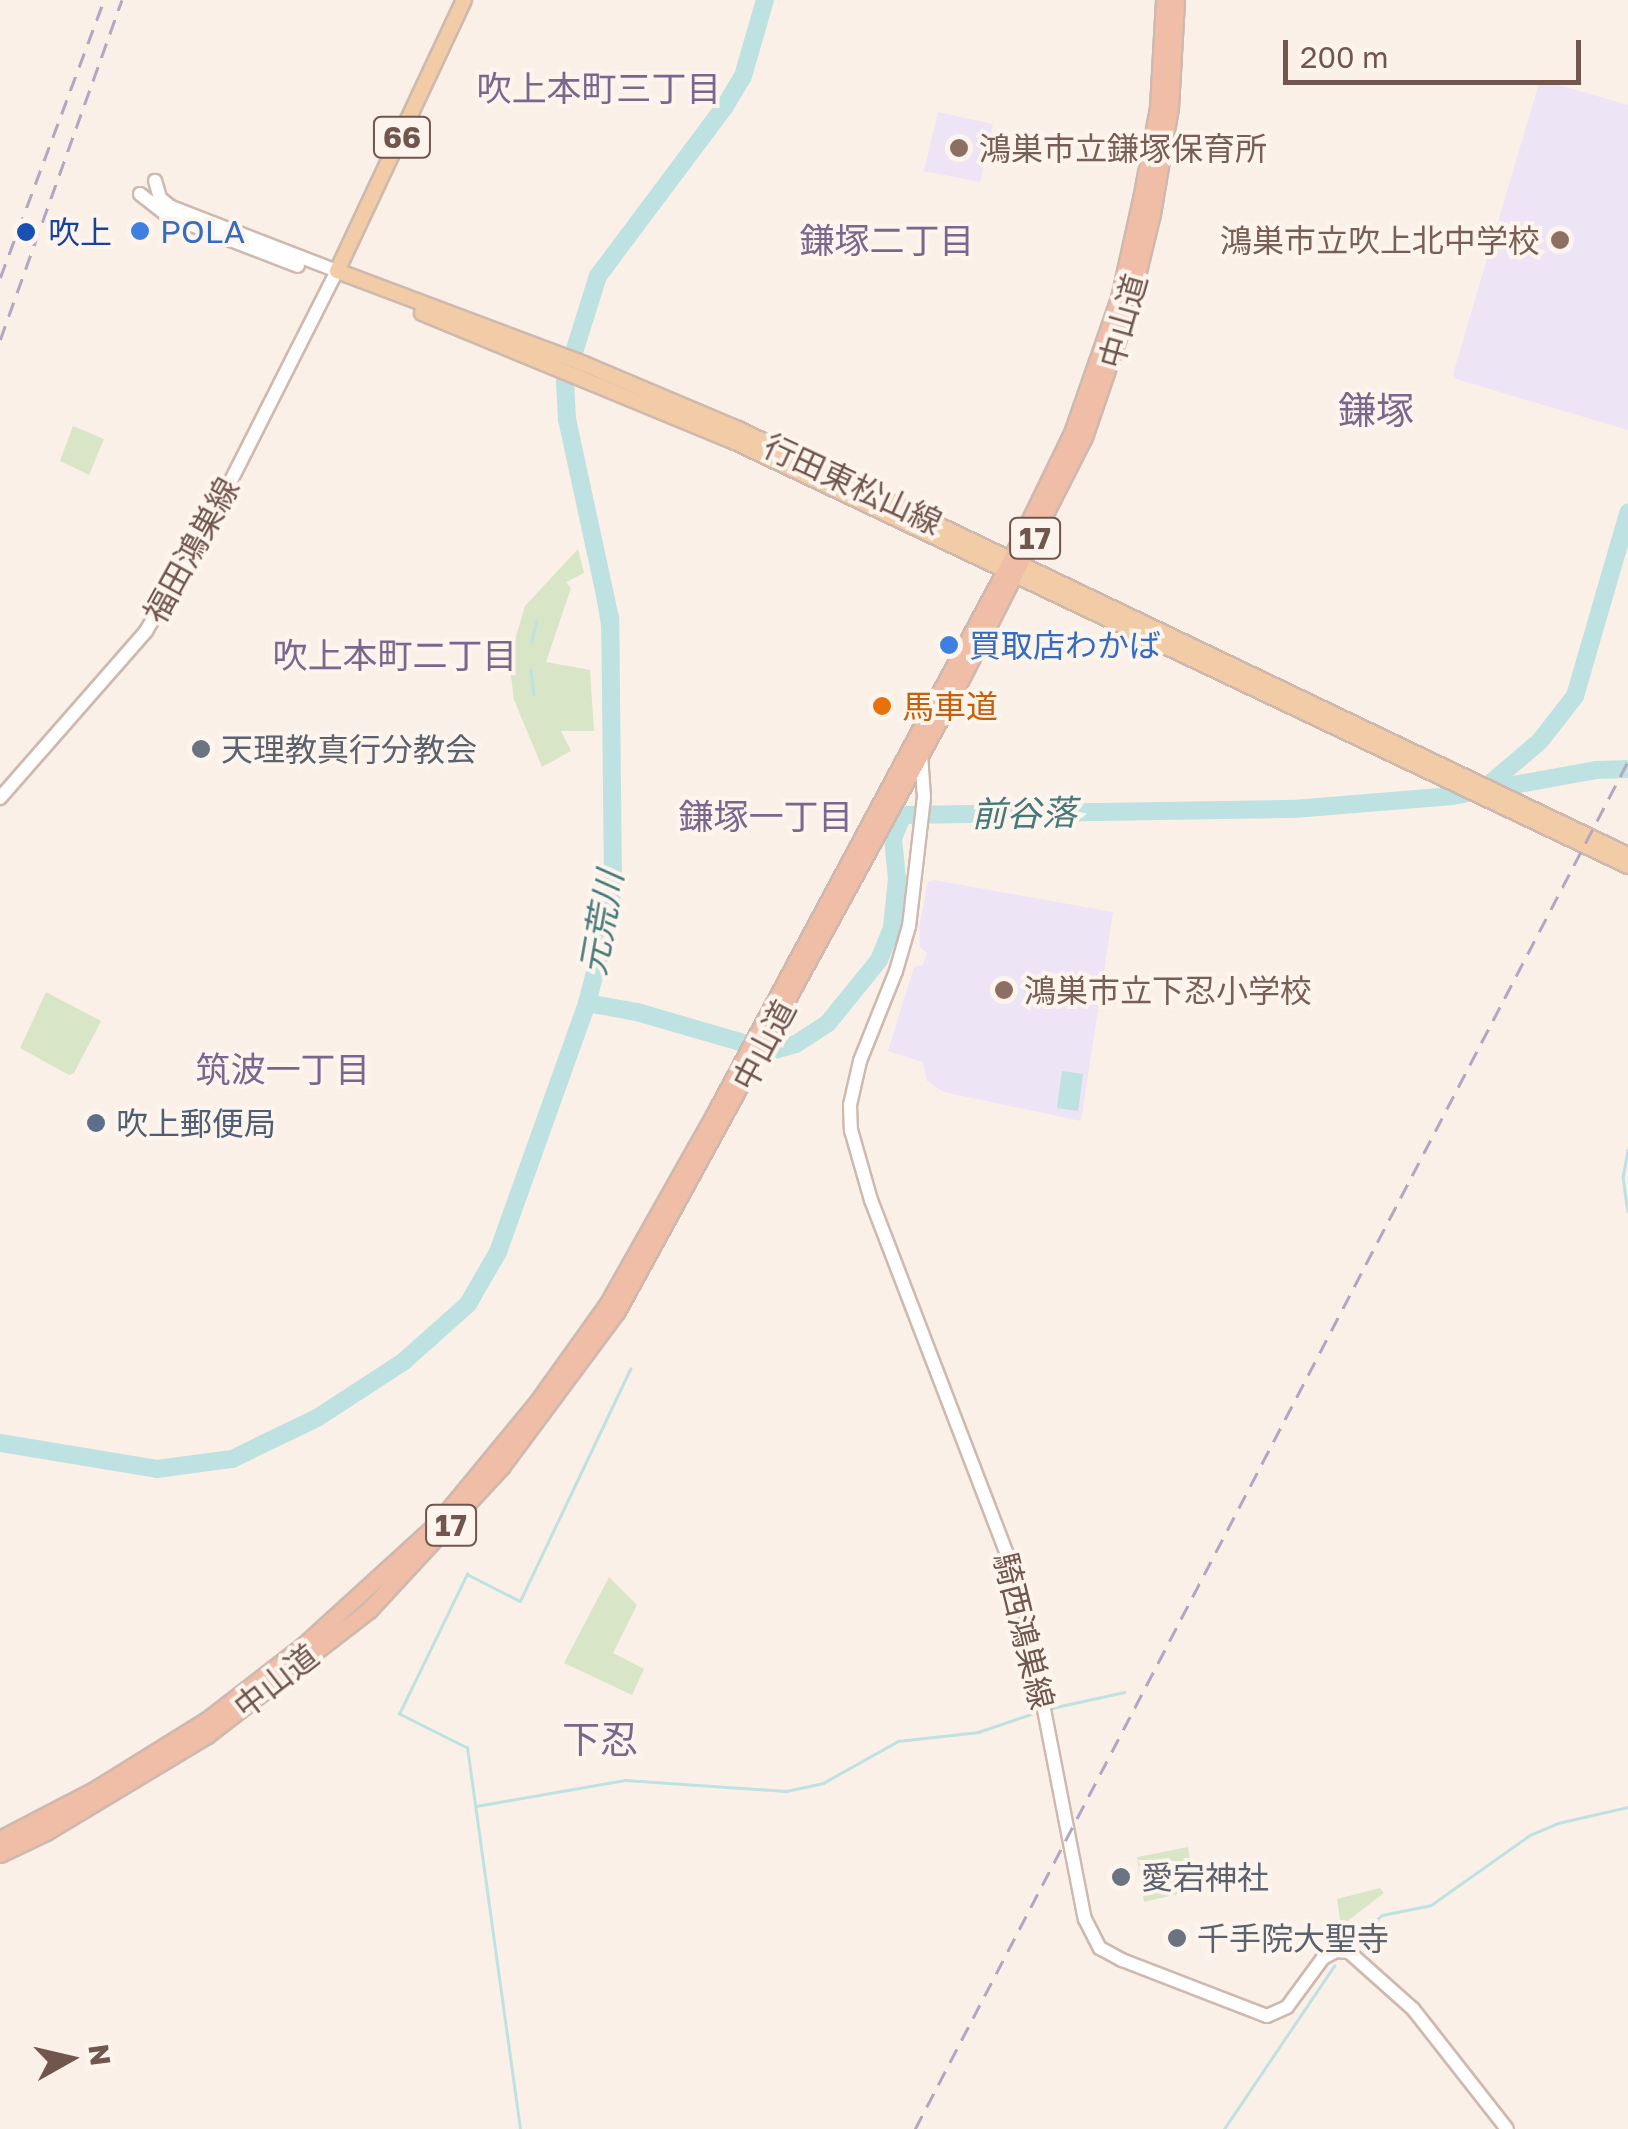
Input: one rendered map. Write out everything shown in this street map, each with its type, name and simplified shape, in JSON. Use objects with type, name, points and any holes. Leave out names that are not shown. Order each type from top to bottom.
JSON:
[{"type":"highway","name":"中山道","points":[[764,1032],[922,754],[1014,567],[1072,433],[1119,298],[1158,107],[1164,0]]},
{"type":"highway","name":"中山道","points":[[0,1854],[46,1832],[207,1735],[369,1610],[446,1531],[500,1468],[617,1311],[1084,437],[1131,300],[1152,214],[1170,108],[1176,0]]},
{"type":"highway","name":"中山道","points":[[0,1839],[96,1790],[223,1709],[304,1645],[437,1524],[525,1418],[607,1305],[751,1057]]},
{"type":"main road","name":"66","points":[[335,275],[464,0]]},
{"type":"main road","points":[[155,181],[160,198],[171,207],[335,275]]},
{"type":"main road","points":[[140,194],[168,216],[335,275]]},
{"type":"main road","name":"行田東松山線","points":[[335,275],[583,370],[1628,855]]},
{"type":"main road","name":"福田鴻巣線","points":[[0,798],[146,632],[204,536],[335,275]]},
{"type":"main road","name":"行田東松山線","points":[[1014,567],[1628,866]]},
{"type":"main road","name":"騎西鴻巣線","points":[[922,754],[922,824],[905,948],[860,1061],[850,1105],[851,1130],[863,1177],[1021,1591],[1080,1900],[1100,1948],[1268,2016],[1287,2007],[1322,1958],[1336,1951],[1349,1952],[1413,2010],[1507,2129]]},
{"type":"shaded area","name":"鴻巣市立吹上北中学校","points":[[1545,81],[1628,105],[1628,430],[1456,379],[1453,374],[1539,83]]},
{"type":"shaded area","name":"鴻巣市立鎌塚保育所","points":[[938,112],[993,124],[980,182],[924,171]]},
{"type":"shaded area","name":"鴻巣市立下忍小学校","points":[[928,882],[1113,912],[1081,1121],[944,1092],[927,1081],[923,1062],[888,1051],[914,967],[923,965],[927,953],[920,947],[919,927]]},
{"type":"green space","points":[[73,426],[104,439],[89,475],[60,461]]},
{"type":"green space","points":[[578,549],[584,573],[566,582],[571,588],[546,662],[590,670],[594,731],[561,731],[571,751],[542,767],[514,700],[509,660],[525,606]]},
{"type":"green space","points":[[46,992],[101,1021],[74,1073],[69,1075],[20,1048]]},
{"type":"green space","points":[[609,1577],[637,1605],[613,1653],[644,1669],[632,1695],[564,1663]]},
{"type":"green space","points":[[1188,1847],[1195,1890],[1144,1902],[1137,1857]]},
{"type":"green space","points":[[1380,1888],[1384,1893],[1341,1926],[1337,1899]]},
{"type":"water","points":[[1062,1071],[1083,1074],[1078,1111],[1057,1108]]},
{"type":"waterway","name":"元荒川","points":[[0,1443],[157,1469],[232,1459],[317,1418],[403,1362],[468,1304],[498,1252],[587,1003],[609,919],[613,884],[610,618],[567,419],[565,381],[598,276],[725,106],[743,76],[765,0]]},
{"type":"waterway","points":[[1485,788],[1540,741],[1575,696],[1628,513]]},
{"type":"waterway","points":[[594,573],[603,628],[605,692]]},
{"type":"waterway","points":[[531,642],[536,622]]},
{"type":"waterway","points":[[531,670],[534,695]]},
{"type":"waterway","points":[[605,697],[605,810]]},
{"type":"waterway","name":"前谷落","points":[[587,1003],[637,1012],[771,1051],[796,1044],[828,1023],[879,960],[892,928],[897,879],[893,838],[903,815],[1294,809],[1452,796],[1597,770],[1628,769]]},
{"type":"waterway","points":[[1628,1150],[1623,1177],[1628,1211]]},
{"type":"waterway","points":[[520,2129],[467,1748],[399,1714],[467,1574],[520,1601],[630,1369]]},
{"type":"waterway","points":[[1047,1709],[1124,1692]]},
{"type":"waterway","points":[[476,1806],[625,1780],[786,1791],[823,1783],[898,1741],[978,1732],[1040,1711]]},
{"type":"waterway","points":[[1350,1944],[1382,1915],[1431,1905],[1530,1835],[1558,1823],[1628,1807]]},
{"type":"waterway","points":[[1224,2129],[1334,1966]]},
{"type":"railway","points":[[0,278],[104,0]]},
{"type":"railway","points":[[0,340],[122,0]]},
{"type":"railway","points":[[915,2129],[1628,761]]},
{"type":"place","name":"鴻巣市立鎌塚保育所","points":[[959,148]]},
{"type":"place","name":"POLA","points":[[140,231]]},
{"type":"place","name":"吹上","points":[[26,232]]},
{"type":"place","name":"鴻巣市立吹上北中学校","points":[[1560,240]]},
{"type":"place","name":"買取店わかば","points":[[949,645]]},
{"type":"place","name":"馬車道","points":[[882,706]]},
{"type":"place","name":"天理教真行分教会","points":[[201,749]]},
{"type":"place","name":"鴻巣市立下忍小学校","points":[[1004,990]]},
{"type":"place","name":"吹上郵便局","points":[[96,1123]]},
{"type":"place","name":"愛宕神社","points":[[1121,1877]]},
{"type":"place","name":"千手院大聖寺","points":[[1177,1938]]},
{"type":"district","name":"吹上本町三丁目","points":[[599,88]]},
{"type":"district","name":"鎌塚二丁目","points":[[887,240]]},
{"type":"district","name":"鎌塚","points":[[1376,410]]},
{"type":"district","name":"吹上本町二丁目","points":[[395,655]]},
{"type":"district","name":"鎌塚一丁目","points":[[766,816]]},
{"type":"district","name":"筑波一丁目","points":[[283,1069]]},
{"type":"district","name":"下忍","points":[[600,1739]]}]
